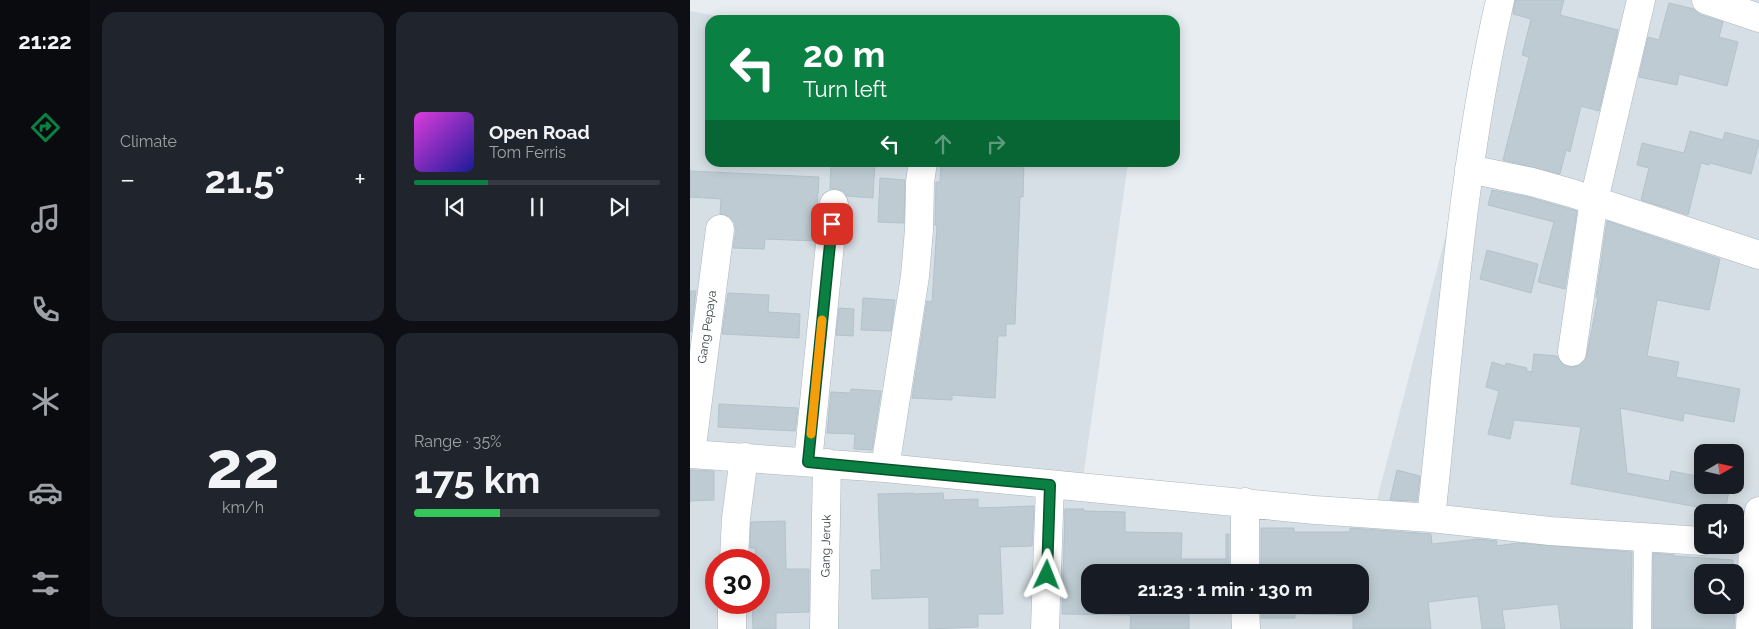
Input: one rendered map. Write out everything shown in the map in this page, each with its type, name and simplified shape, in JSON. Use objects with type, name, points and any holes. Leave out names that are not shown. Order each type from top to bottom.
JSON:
[{"type":"street","points":[[1431,518],[1468,169],[1492,34],[1500,0]]},
{"type":"street","points":[[1572,352],[1594,200],[1641,0]]},
{"type":"street","points":[[1706,0],[1759,18]]},
{"type":"street","points":[[885,468],[915,276],[920,230],[920,182],[922,167]]},
{"type":"street","points":[[1468,169],[1532,182],[1594,200],[1759,255]]},
{"type":"street","name":"Gang Jeruk","points":[[824,629],[818,463],[834,204]]},
{"type":"street","name":"Gang Pepaya","points":[[690,454],[720,229]]},
{"type":"street","points":[[690,454],[885,468],[1315,510],[1431,518],[1550,531],[1694,540]]},
{"type":"street","points":[[735,549],[736,518],[744,457]]},
{"type":"street","points":[[1045,629],[1050,485]]},
{"type":"street","points":[[1245,502],[1245,564]]},
{"type":"street","points":[[1750,629],[1749,544],[1759,511]]},
{"type":"street","points":[[732,614],[732,629]]},
{"type":"street","points":[[1246,614],[1246,629]]},
{"type":"lane","points":[[1642,629],[1643,537]]},
{"type":"shaded area","points":[[1507,0],[1759,0],[1759,629],[690,629],[690,11],[712,15],[705,15],[705,167],[1127,167],[1081,492],[1373,515]]},
{"type":"building","points":[[1515,0],[1564,0],[1560,15],[1618,30],[1599,111],[1581,106],[1570,152],[1566,150],[1560,174],[1503,160],[1529,57],[1522,55],[1531,19],[1513,14]]},
{"type":"building","points":[[1669,3],[1694,9],[1701,15],[1723,22],[1719,37],[1738,42],[1727,86],[1679,74],[1677,85],[1639,77],[1648,37],[1659,40]]},
{"type":"building","points":[[1690,131],[1723,140],[1725,132],[1759,141],[1751,174],[1710,163],[1709,165],[1701,163],[1688,215],[1641,200],[1649,168],[1637,165],[1642,143],[1684,153]]},
{"type":"building","points":[[831,167],[875,167],[873,198],[847,196],[843,191],[830,189]]},
{"type":"building","points":[[941,167],[1024,167],[1023,197],[1020,197],[1015,324],[1006,324],[1006,336],[998,336],[995,398],[952,395],[952,400],[912,398],[927,301],[932,302],[937,225],[935,225],[936,182],[940,182]]},
{"type":"building","points":[[690,171],[819,177],[815,241],[765,239],[764,249],[733,248],[736,231],[735,223],[729,216],[720,214],[721,199],[690,197]]},
{"type":"building","points":[[880,178],[905,180],[904,223],[878,222]]},
{"type":"building","points":[[1492,190],[1528,197],[1577,211],[1565,289],[1538,282],[1554,222],[1488,205]]},
{"type":"building","points":[[1607,221],[1720,259],[1709,310],[1657,300],[1647,356],[1679,362],[1676,377],[1740,389],[1734,422],[1684,413],[1683,421],[1620,408],[1627,473],[1669,481],[1671,471],[1694,475],[1694,494],[1728,494],[1726,504],[1694,504],[1694,506],[1571,484],[1581,427],[1514,420],[1510,439],[1488,434],[1499,391],[1486,387],[1492,362],[1505,366],[1506,363],[1527,368],[1526,371],[1532,372],[1534,354],[1557,356],[1562,364],[1570,367],[1578,366],[1586,359],[1598,298],[1596,297]]},
{"type":"building","points":[[1487,250],[1538,264],[1531,293],[1480,279]]},
{"type":"building","points":[[690,291],[696,291],[691,332],[690,332]]},
{"type":"building","points":[[728,293],[769,295],[768,312],[800,314],[799,338],[722,334]]},
{"type":"building","points":[[863,298],[895,300],[891,331],[861,330]]},
{"type":"building","points":[[839,308],[854,309],[853,336],[836,335]]},
{"type":"building","points":[[851,389],[881,391],[872,450],[854,449],[855,434],[827,433],[831,392],[850,393]]},
{"type":"building","points":[[719,404],[798,408],[795,431],[718,427]]},
{"type":"building","points":[[690,470],[714,471],[714,500],[690,501]]},
{"type":"building","points":[[1397,470],[1420,476],[1417,501],[1390,500]]},
{"type":"building","points":[[943,493],[944,500],[978,499],[978,508],[1034,506],[1032,546],[1000,547],[1003,614],[978,614],[978,627],[929,629],[929,597],[872,599],[871,570],[881,570],[878,494]]},
{"type":"building","points":[[1065,509],[1125,512],[1125,532],[1182,533],[1181,559],[1226,559],[1226,534],[1229,534],[1229,564],[1081,564],[1081,614],[1189,614],[1189,629],[1130,629],[1131,615],[1062,614]]},
{"type":"building","points":[[785,521],[786,569],[809,569],[809,612],[776,613],[776,629],[753,629],[752,614],[770,614],[770,549],[750,548],[751,522]]},
{"type":"building","points":[[1261,528],[1294,528],[1294,532],[1350,532],[1350,528],[1431,534],[1432,544],[1478,539],[1497,541],[1496,546],[1518,543],[1632,552],[1631,629],[1561,629],[1558,604],[1502,610],[1505,629],[1482,629],[1478,596],[1428,602],[1431,629],[1353,629],[1353,615],[1295,614],[1369,614],[1369,564],[1261,564]]},
{"type":"building","points":[[1653,553],[1733,560],[1733,564],[1694,564],[1694,614],[1735,614],[1734,629],[1653,629]]},
{"type":"building","points":[[1261,614],[1295,614],[1295,618],[1261,618]]},
{"type":"slow traffic","points":[[811,434],[822,320]]},
{"type":"route","points":[[832,224],[808,462],[1050,485],[1047,575]]}]
